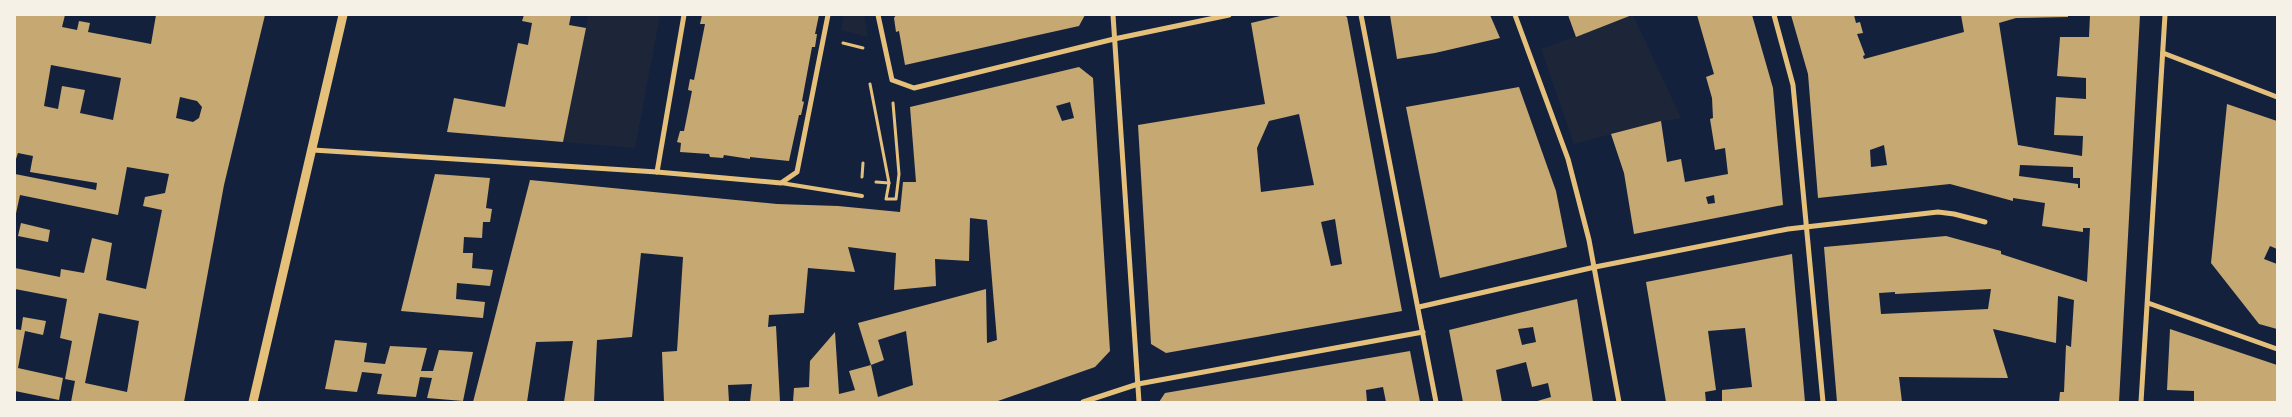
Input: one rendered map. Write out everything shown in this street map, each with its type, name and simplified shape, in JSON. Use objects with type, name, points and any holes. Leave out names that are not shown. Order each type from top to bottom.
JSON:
[{"type":"street","points":[[253,402],[343,15]]},
{"type":"street","points":[[657,172],[684,15]]},
{"type":"street","points":[[313,150],[657,172],[781,183],[797,172],[828,15]]},
{"type":"street","points":[[878,15],[892,80],[914,88],[1114,39],[1229,15]]},
{"type":"street","points":[[1113,15],[1139,402]]},
{"type":"street","points":[[1361,15],[1436,402]]},
{"type":"street","points":[[1515,15],[1568,159],[1594,267],[1619,402]]},
{"type":"street","points":[[1774,15],[1793,85],[1808,226],[1823,402]]},
{"type":"street","points":[[2141,402],[2165,15]]},
{"type":"street","points":[[2163,53],[2277,97]]},
{"type":"street","points":[[1419,307],[1594,267],[1808,226],[1938,212],[1985,222]]},
{"type":"street","points":[[2148,303],[2277,349]]},
{"type":"street","points":[[1083,402],[1138,384],[1423,332]]},
{"type":"lane","points":[[781,183],[862,196]]},
{"type":"path","points":[[824,40],[863,47],[865,57]]},
{"type":"path","points":[[868,76],[889,183],[886,199],[896,199],[899,174],[892,80]]},
{"type":"shaded area","points":[[588,15],[660,15],[635,148],[563,142]]},
{"type":"shaded area","points":[[844,15],[864,15],[868,37],[841,30]]},
{"type":"shaded area","points":[[1633,15],[1681,118],[1653,123],[1574,144],[1541,49]]},
{"type":"building","points":[[15,15],[65,15],[62,27],[77,30],[79,21],[90,23],[88,32],[151,44],[156,15],[265,15],[224,185],[184,402],[71,402],[75,381],[65,379],[72,341],[60,338],[67,299],[15,289],[15,268],[60,277],[61,269],[84,273],[92,238],[112,243],[106,280],[146,289],[162,210],[143,206],[145,197],[165,193],[169,174],[127,167],[118,215],[20,195],[15,218],[15,174],[96,190],[97,183],[30,172],[33,156],[18,153],[15,162]],"holes":[[[51,65],[121,78],[113,120],[80,113],[85,90],[62,86],[58,109],[44,106]],[[180,97],[197,101],[202,107],[199,118],[193,122],[176,118]],[[99,313],[139,321],[127,392],[85,383]]]},
{"type":"building","points":[[524,15],[571,15],[569,25],[586,28],[563,142],[447,132],[454,98],[505,107],[518,43],[528,45],[532,23],[522,21]]},
{"type":"building","points":[[702,15],[819,15],[815,34],[817,34],[815,47],[812,47],[802,101],[804,102],[801,115],[799,115],[789,161],[750,157],[750,159],[724,155],[723,158],[710,157],[709,154],[680,152],[681,143],[677,142],[680,131],[684,131],[692,91],[688,90],[690,79],[694,80],[705,24],[700,24]]},
{"type":"building","points":[[896,15],[1085,15],[1079,26],[905,65],[899,31],[896,32],[894,18]]},
{"type":"building","points":[[1284,15],[1344,15],[1347,17],[1402,311],[1166,353],[1151,344],[1138,125],[1265,104],[1251,23]],"holes":[[[1299,114],[1314,185],[1261,192],[1257,148],[1269,121]],[[1335,219],[1342,264],[1331,266],[1321,222]]]},
{"type":"building","points":[[1390,15],[1490,15],[1500,38],[1435,53],[1397,59]]},
{"type":"building","points":[[1568,15],[1632,15],[1576,37]]},
{"type":"building","points":[[1697,15],[1752,15],[1773,88],[1783,205],[1634,234],[1624,173],[1611,134],[1661,121],[1667,162],[1681,159],[1685,182],[1728,174],[1725,148],[1715,150],[1710,119],[1713,118],[1712,98],[1706,77],[1714,74]],"holes":[[[1714,195],[1715,203],[1708,204],[1706,197]]]},
{"type":"building","points":[[1791,15],[1854,15],[1856,23],[1860,22],[1863,33],[1857,34],[1865,55],[1863,56],[1864,59],[1964,32],[1961,15],[2068,15],[2068,17],[2016,18],[1999,23],[2018,145],[2082,156],[2083,136],[2054,135],[2056,97],[2086,99],[2086,78],[2057,76],[2060,37],[2089,37],[2090,15],[2140,15],[2119,402],[2059,402],[2060,392],[2064,392],[2066,345],[2071,347],[2074,300],[2058,296],[2056,343],[1993,329],[2008,378],[1899,377],[1902,402],[1837,402],[1824,247],[1946,236],[2001,251],[2001,254],[2087,282],[2090,228],[2083,228],[2083,232],[2042,226],[2045,203],[2013,198],[2013,201],[1950,184],[1818,198],[1808,74]],"holes":[[[1884,145],[1887,165],[1871,167],[1870,150]],[[2020,165],[2073,167],[2073,178],[2080,178],[2080,188],[2078,188],[2078,184],[2019,176]],[[1991,289],[1988,309],[1881,314],[1879,293],[1895,292],[1895,294]]]},
{"type":"building","points":[[1079,67],[1093,78],[1110,351],[1095,367],[995,402],[793,402],[794,388],[809,387],[810,361],[835,332],[839,394],[855,390],[849,371],[871,365],[858,323],[986,289],[987,343],[997,340],[987,220],[970,218],[969,261],[935,259],[936,286],[894,290],[896,253],[848,247],[855,272],[808,268],[804,313],[769,315],[768,327],[776,326],[780,402],[750,402],[752,384],[728,385],[729,402],[664,402],[662,352],[677,351],[683,257],[641,253],[632,337],[597,340],[594,402],[564,402],[573,341],[536,342],[527,402],[473,402],[530,180],[777,204],[838,206],[900,212],[903,182],[916,182],[910,107]],"holes":[[[1070,102],[1074,118],[1062,121],[1056,106]],[[906,331],[913,385],[878,397],[871,365],[884,360],[878,340]]]},
{"type":"building","points":[[1519,87],[1556,191],[1567,247],[1440,278],[1406,107]]},
{"type":"building","points":[[2227,104],[2277,121],[2277,249],[2270,246],[2264,259],[2277,264],[2277,329],[2259,324],[2211,263]]},
{"type":"building","points":[[435,174],[490,178],[486,208],[492,209],[490,222],[483,222],[482,238],[464,237],[463,253],[473,253],[472,268],[493,270],[490,286],[457,283],[456,299],[485,302],[483,318],[401,311]]},
{"type":"building","points":[[21,223],[50,230],[48,242],[18,236]]},
{"type":"building","points":[[1792,254],[1805,402],[1722,402],[1722,390],[1752,387],[1745,328],[1708,331],[1716,390],[1705,392],[1706,402],[1666,402],[1646,282]]},
{"type":"building","points":[[1577,299],[1593,402],[1534,402],[1551,397],[1548,383],[1532,387],[1526,362],[1496,370],[1502,402],[1463,402],[1449,330]],"holes":[[[1533,327],[1536,342],[1522,345],[1518,329]]]},
{"type":"building","points":[[23,317],[46,321],[43,335],[25,331],[18,368],[63,378],[59,400],[15,391],[15,329],[21,330]]},
{"type":"building","points":[[2170,329],[2277,365],[2277,402],[2194,402],[2194,391],[2167,390]]},
{"type":"building","points":[[335,340],[367,343],[364,362],[385,364],[390,346],[427,348],[421,371],[433,371],[439,350],[473,352],[463,401],[427,398],[432,378],[420,377],[416,397],[377,394],[382,374],[362,372],[357,392],[325,389]]},
{"type":"building","points":[[1410,351],[1420,402],[1386,402],[1383,387],[1366,390],[1367,402],[1159,402],[1165,393]]}]
